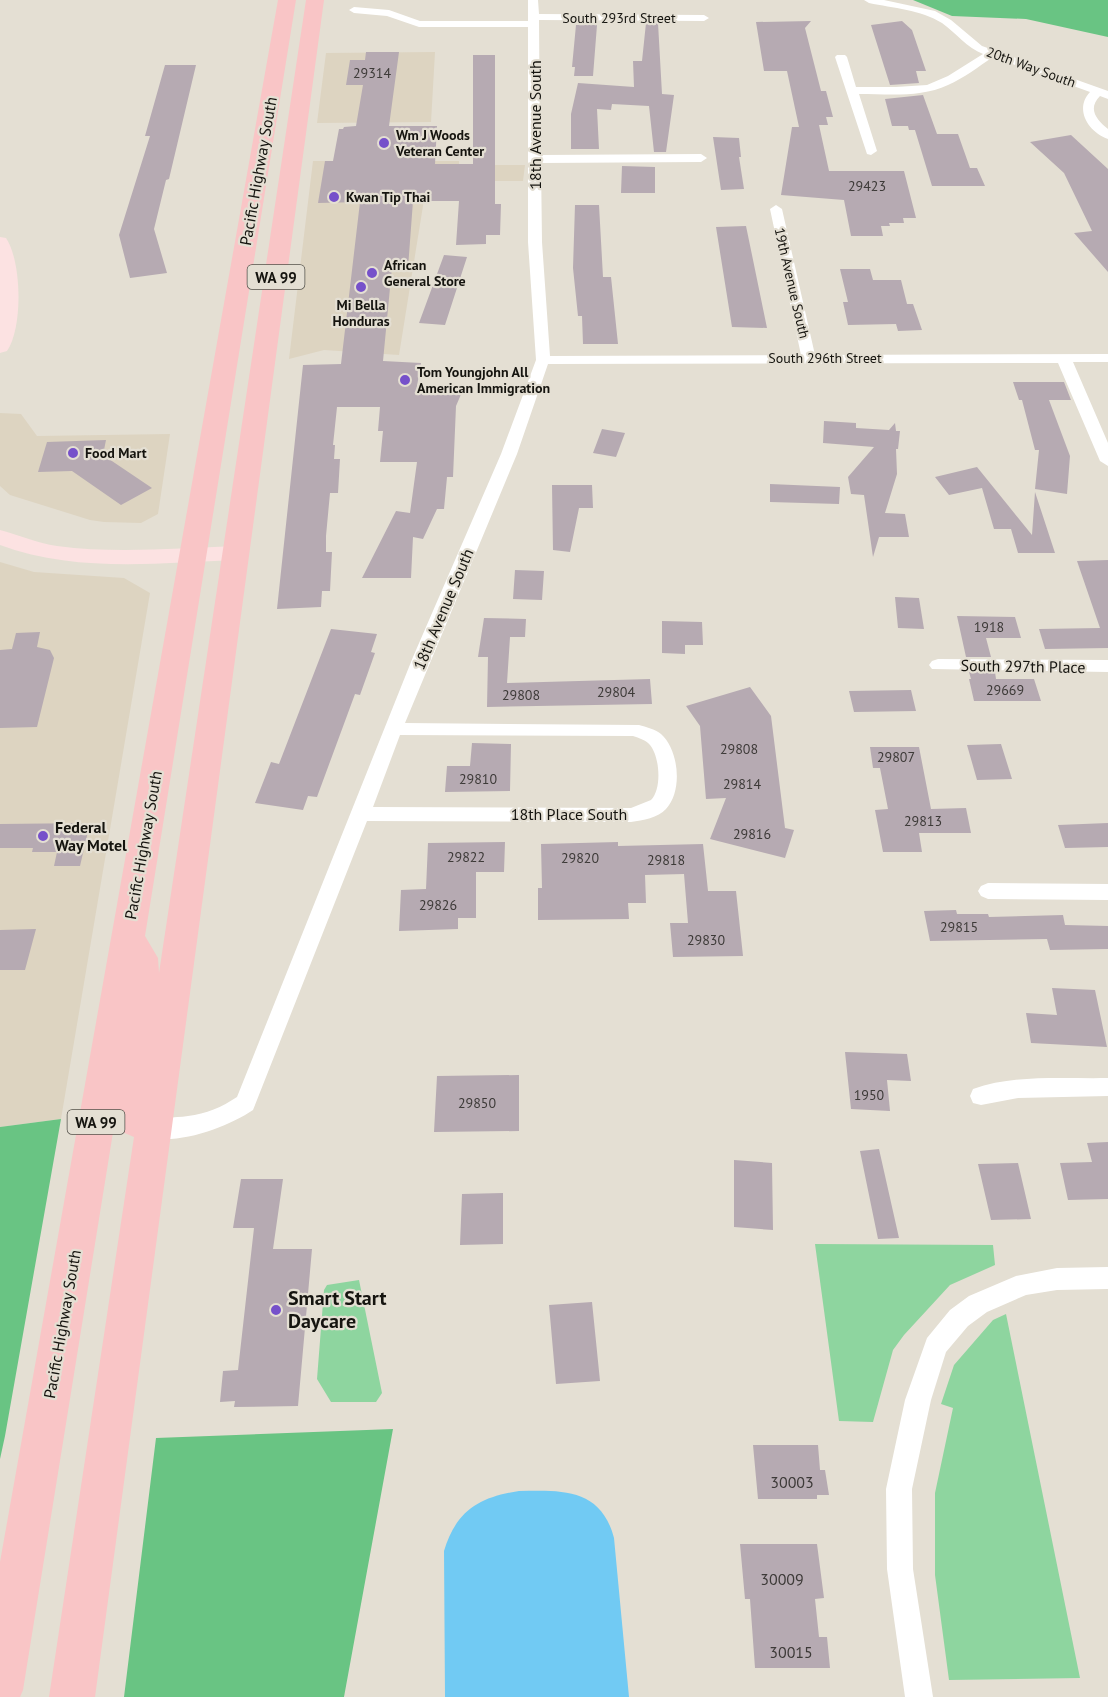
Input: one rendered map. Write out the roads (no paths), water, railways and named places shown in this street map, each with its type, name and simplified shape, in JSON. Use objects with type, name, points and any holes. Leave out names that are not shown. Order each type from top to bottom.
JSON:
[{"type":"main road","name":"Pacific Highway South","points":[[0,1690],[287,0]]},
{"type":"main road","name":"Pacific Highway South","points":[[72,1697],[298,120],[309,5]]},
{"type":"main road","points":[[282,30],[289,30],[296,35],[289,77],[298,120]]},
{"type":"main road","points":[[0,242],[8,272],[9,295],[7,322],[0,346]]},
{"type":"main road","points":[[0,537],[18,544],[61,553],[101,556],[236,553]]},
{"type":"main road","points":[[128,936],[141,958],[144,1001],[128,1105],[133,1120],[153,1130]]},
{"type":"street","name":"20th Way South","points":[[869,0],[931,13],[947,21],[969,43],[992,54],[1103,93]]},
{"type":"street","name":"South 293rd Street","points":[[354,10],[389,14],[424,25],[534,14],[704,18]]},
{"type":"street","name":"18th Avenue South","points":[[153,1130],[190,1126],[215,1119],[228,1115],[245,1102],[422,657],[503,470],[543,360],[535,242],[534,14]]},
{"type":"street","points":[[852,90],[909,89],[933,86],[945,82],[992,54]]},
{"type":"street","points":[[841,57],[871,151]]},
{"type":"street","points":[[1103,93],[1090,98],[1086,105],[1087,112],[1108,135]]},
{"type":"street","points":[[536,159],[701,158]]},
{"type":"street","name":"19th Avenue South","points":[[776,209],[809,358]]},
{"type":"street","points":[[1064,358],[1108,461]]},
{"type":"street","name":"South 296th Street","points":[[543,360],[1108,358]]},
{"type":"street","name":"South 297th Place","points":[[938,665],[1108,666]]},
{"type":"street","name":"18th Place South","points":[[360,814],[631,815],[648,811],[660,803],[666,792],[662,748],[656,740],[633,730],[394,729]]},
{"type":"street","points":[[988,891],[1108,892]]},
{"type":"street","points":[[981,1096],[1018,1089],[1108,1087]]},
{"type":"street","points":[[919,1697],[900,1569],[899,1489],[918,1400],[936,1346],[958,1317],[978,1304],[1024,1284],[1057,1279],[1108,1278]]},
{"type":"water","points":[[519,1491],[565,1492],[578,1495],[600,1509],[608,1522],[614,1538],[629,1697],[445,1697],[444,1551],[449,1537],[462,1516],[471,1508],[492,1497]]},
{"type":"place","name":"Wm J Woods Veteran Center","points":[[384,143]]},
{"type":"place","name":"Kwan Tip Thai","points":[[334,197]]},
{"type":"place","name":"African General Store","points":[[372,273]]},
{"type":"place","name":"Mi Bella Honduras","points":[[361,287]]},
{"type":"place","name":"Tom Youngjohn All American Immigration","points":[[405,380]]},
{"type":"place","name":"Food Mart","points":[[73,453]]},
{"type":"place","name":"Federal Way Motel","points":[[43,836]]},
{"type":"place","name":"Smart Start Daycare","points":[[276,1310]]}]
